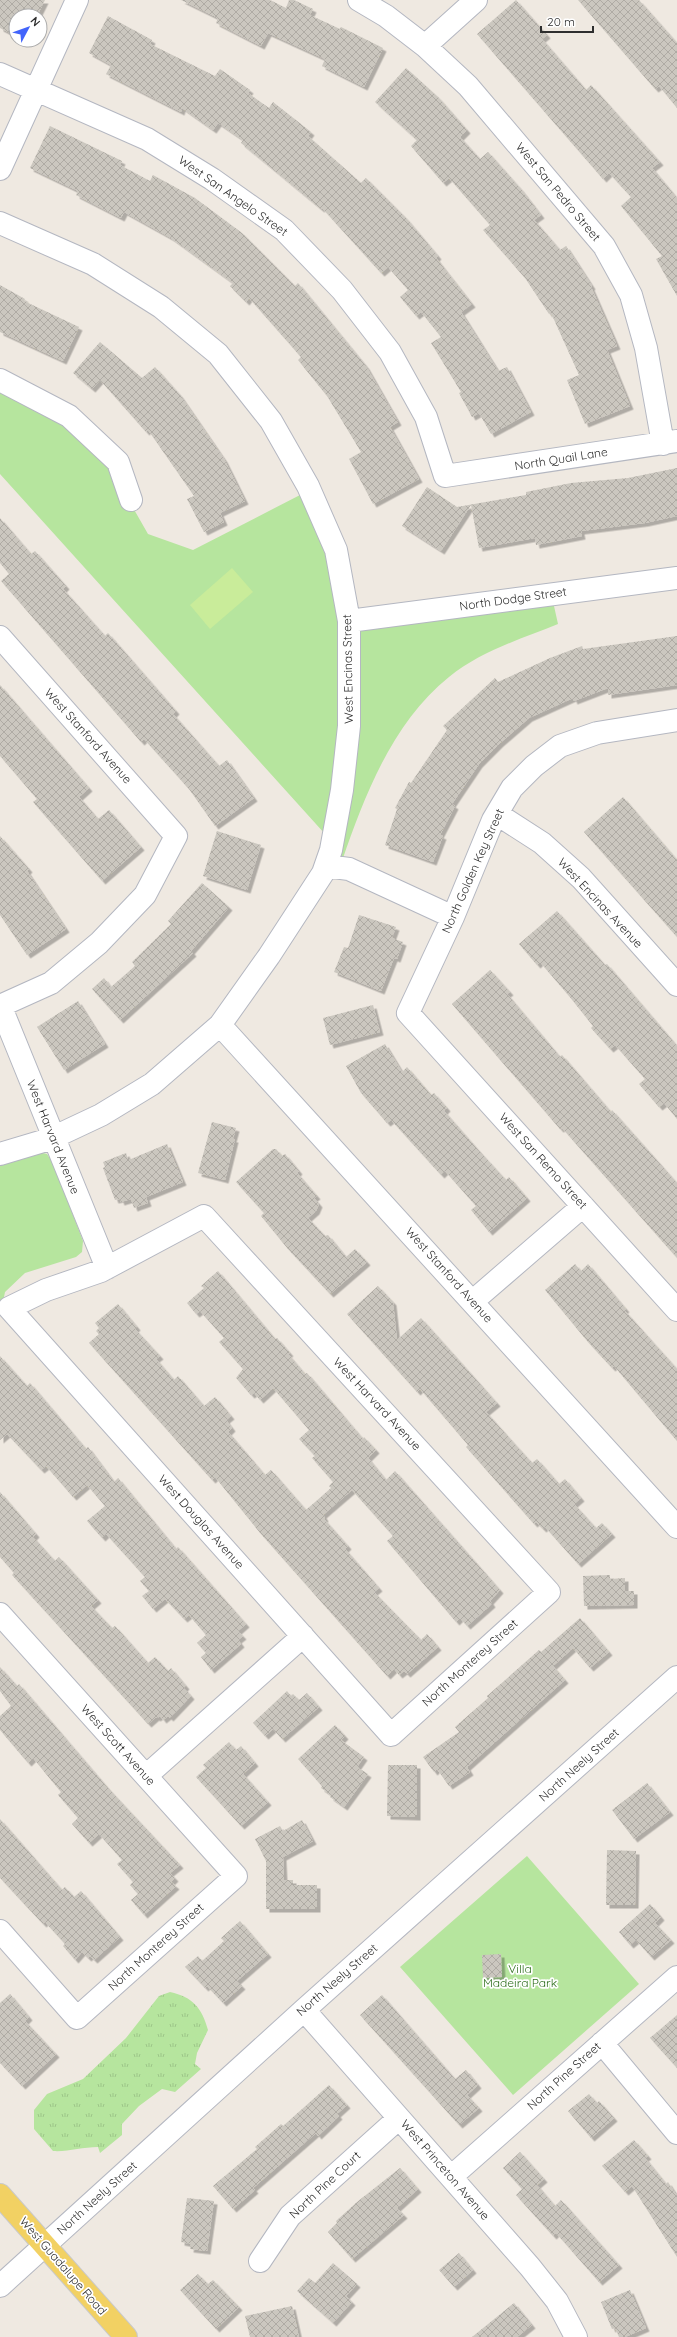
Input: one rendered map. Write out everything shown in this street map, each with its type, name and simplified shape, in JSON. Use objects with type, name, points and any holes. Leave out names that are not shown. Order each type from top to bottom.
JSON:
[{"type":"main road","name":"West Guadalupe Road","points":[[0,2195],[126,2337]]},
{"type":"street","points":[[0,169],[34,90],[77,0]]},
{"type":"street","name":"West San Pedro Street","points":[[359,0],[386,16],[425,46],[468,86],[604,246],[631,295],[670,442]]},
{"type":"street","points":[[425,46],[476,0]]},
{"type":"street","name":"West San Angelo Street","points":[[0,74],[147,139],[212,179],[284,230],[342,290],[390,352],[426,417],[444,476]]},
{"type":"street","name":"West Encinas Street","points":[[0,223],[93,264],[161,307],[218,354],[271,421],[308,486],[336,550],[349,621],[349,726],[342,790],[326,866],[323,873],[269,956],[220,1025]]},
{"type":"street","points":[[0,380],[69,416],[118,462],[132,500]]},
{"type":"street","name":"North Quail Lane","points":[[444,476],[670,442]]},
{"type":"street","name":"North Dodge Street","points":[[349,621],[677,578]]},
{"type":"street","name":"West Stanford Avenue","points":[[0,637],[176,836],[145,895],[99,943],[51,983],[0,1006]]},
{"type":"street","name":"North Golden Key Street","points":[[408,1013],[453,917],[497,814],[512,788],[534,766],[560,746],[597,733],[677,720]]},
{"type":"street","name":"West Encinas Avenue","points":[[497,814],[542,843],[581,878],[677,985]]},
{"type":"street","points":[[326,866],[349,870],[453,917]]},
{"type":"street","name":"West Harvard Avenue","points":[[0,1006],[107,1268],[204,1216],[549,1592]]},
{"type":"street","name":"West San Remo Street","points":[[408,1013],[677,1310]]},
{"type":"street","points":[[0,1154],[54,1137],[101,1115],[152,1084],[220,1025]]},
{"type":"street","name":"West Stanford Avenue","points":[[220,1025],[473,1301],[677,1528]]},
{"type":"street","points":[[473,1301],[584,1206]]},
{"type":"street","name":"West Douglas Avenue","points":[[107,1268],[46,1290],[10,1308],[392,1735]]},
{"type":"street","name":"North Monterey Street","points":[[392,1735],[549,1592]]},
{"type":"street","name":"West Scott Avenue","points":[[0,1614],[236,1876]]},
{"type":"street","points":[[146,1776],[303,1636]]},
{"type":"street","name":"North Neely Street","points":[[0,2286],[304,2010],[677,1677]]},
{"type":"street","name":"North Monterey Street","points":[[0,1931],[77,2018],[236,1876]]},
{"type":"street","name":"North Pine Street","points":[[452,2176],[677,1977]]},
{"type":"street","name":"West Princeton Avenue","points":[[304,2010],[452,2176],[557,2301],[576,2337]]},
{"type":"street","points":[[602,2043],[677,2133]]},
{"type":"street","name":"North Pine Court","points":[[260,2261],[290,2216],[399,2118]]},
{"type":"green space","points":[[0,388],[73,426],[119,470],[132,506],[148,534],[193,550],[302,494],[328,555],[343,616],[550,588],[558,624],[502,646],[474,660],[449,677],[429,695],[412,715],[383,761],[371,785],[342,861],[325,834],[0,474]]},
{"type":"green space","points":[[232,568],[253,592],[210,629],[190,605]]},
{"type":"green space","points":[[34,1151],[47,1154],[53,1163],[83,1241],[82,1252],[76,1257],[25,1273],[5,1292],[2,1307],[0,1307],[0,1161]]},
{"type":"green space","name":"Villa Madeira Park","points":[[527,1856],[639,1984],[513,2095],[400,1967]]},
{"type":"green space","points":[[170,1992],[191,2000],[203,2015],[206,2022],[208,2030],[197,2053],[195,2064],[201,2069],[175,2092],[162,2089],[139,2106],[122,2124],[122,2135],[100,2153],[98,2147],[53,2151],[34,2129],[34,2110],[47,2094],[83,2079],[126,2038],[159,1996]]},
{"type":"building","points":[[0,0],[45,0],[41,8],[8,8],[8,32],[0,28]]},
{"type":"building","points":[[181,0],[270,0],[286,8],[289,0],[294,0],[313,9],[310,15],[340,29],[341,27],[383,48],[364,87],[322,66],[325,59],[268,33],[261,46],[216,23],[218,18]]},
{"type":"building","points":[[516,0],[547,35],[542,39],[586,90],[591,85],[660,162],[652,168],[677,198],[677,296],[656,259],[662,256],[621,206],[631,197],[609,173],[603,179],[477,34]]},
{"type":"building","points":[[578,0],[639,0],[677,43],[677,108],[659,86],[655,89]]},
{"type":"building","points":[[108,16],[152,40],[150,44],[215,76],[220,69],[250,90],[248,93],[269,108],[273,102],[311,132],[308,136],[361,183],[366,178],[406,218],[438,256],[436,258],[472,304],[461,312],[498,371],[507,367],[531,412],[491,434],[479,413],[472,417],[459,393],[461,392],[431,343],[441,337],[421,312],[416,316],[400,297],[408,290],[388,267],[381,273],[322,208],[321,209],[241,143],[243,140],[218,123],[213,130],[182,108],[181,112],[106,74],[111,65],[89,53]]},
{"type":"building","points":[[406,68],[438,97],[467,130],[460,137],[480,159],[488,152],[520,188],[541,215],[534,220],[560,250],[566,246],[592,286],[591,287],[617,346],[607,350],[630,406],[585,424],[567,380],[579,375],[551,313],[549,314],[525,278],[483,230],[490,225],[449,178],[443,183],[411,146],[417,140],[375,102]]},
{"type":"building","points":[[50,126],[122,161],[120,165],[150,181],[153,175],[195,198],[242,233],[295,286],[298,283],[366,366],[398,422],[390,427],[419,479],[373,504],[349,459],[361,452],[327,396],[298,360],[301,357],[249,298],[246,302],[230,286],[233,283],[171,238],[124,212],[121,218],[76,195],[78,191],[30,168]]},
{"type":"building","points":[[0,285],[25,299],[24,301],[79,327],[63,361],[0,332]]},
{"type":"building","points":[[100,342],[142,378],[155,367],[180,395],[224,459],[245,501],[220,513],[224,522],[204,532],[187,499],[194,496],[148,430],[146,432],[100,380],[92,389],[73,373]]},
{"type":"building","points":[[677,468],[677,516],[645,523],[581,531],[582,536],[536,545],[535,538],[479,548],[471,505],[441,551],[402,526],[427,487],[457,507],[526,495],[526,492],[571,483],[628,478]]},
{"type":"building","points":[[0,518],[31,554],[35,551],[66,586],[63,589],[105,636],[108,633],[176,711],[173,714],[219,766],[227,760],[254,798],[215,826],[189,789],[144,739],[141,742],[1,581],[9,574],[0,563]]},
{"type":"building","points":[[677,636],[677,685],[608,695],[608,688],[574,701],[573,698],[529,718],[500,743],[479,764],[452,804],[455,806],[440,835],[443,836],[433,862],[385,845],[397,809],[395,808],[409,782],[411,783],[447,730],[443,726],[495,678],[498,682],[550,658],[582,646],[583,649]]},
{"type":"building","points":[[0,685],[89,788],[79,797],[98,819],[109,810],[141,847],[102,881],[33,802],[37,799],[0,756]]},
{"type":"building","points":[[623,797],[677,860],[677,937],[584,832]]},
{"type":"building","points":[[217,831],[261,845],[247,890],[203,876]]},
{"type":"building","points":[[0,836],[29,869],[27,871],[66,929],[27,955],[0,915]]},
{"type":"building","points":[[202,883],[229,907],[191,951],[193,953],[120,1020],[92,989],[104,978],[111,987],[135,966],[132,962],[171,924],[168,921]]},
{"type":"building","points":[[557,911],[605,965],[607,964],[677,1046],[677,1119],[664,1103],[659,1107],[639,1084],[645,1079],[615,1045],[610,1049],[591,1028],[593,1026],[540,962],[537,965],[519,944]]},
{"type":"building","points":[[359,915],[396,927],[392,938],[403,942],[397,959],[394,958],[381,991],[334,972],[344,947],[348,948]]},
{"type":"building","points":[[490,970],[510,992],[507,994],[560,1057],[562,1055],[611,1112],[612,1110],[677,1183],[677,1258],[562,1128],[560,1129],[452,1004]]},
{"type":"building","points":[[78,1001],[105,1044],[64,1070],[37,1027]]},
{"type":"building","points":[[373,1005],[380,1032],[330,1045],[323,1018]]},
{"type":"building","points":[[385,1044],[402,1072],[407,1067],[431,1095],[434,1093],[447,1108],[444,1111],[480,1152],[506,1180],[509,1177],[527,1198],[489,1232],[471,1210],[476,1206],[445,1171],[441,1175],[391,1120],[387,1123],[361,1093],[346,1066]]},
{"type":"building","points":[[212,1122],[236,1128],[233,1139],[235,1139],[225,1180],[198,1173]]},
{"type":"building","points":[[167,1144],[183,1182],[146,1197],[148,1203],[134,1208],[131,1199],[121,1202],[120,1199],[115,1200],[103,1168],[105,1167],[103,1162],[126,1153],[128,1159],[131,1159]]},
{"type":"building","points":[[273,1149],[276,1149],[282,1156],[285,1154],[299,1171],[297,1173],[317,1196],[314,1198],[319,1204],[316,1211],[308,1218],[325,1236],[328,1235],[346,1257],[355,1249],[367,1262],[330,1294],[288,1249],[261,1216],[264,1213],[236,1182]]},
{"type":"building","points":[[575,1264],[581,1271],[588,1264],[626,1309],[624,1310],[677,1369],[677,1441],[614,1366],[612,1368],[588,1342],[545,1290]]},
{"type":"building","points":[[218,1271],[275,1339],[277,1338],[290,1353],[288,1354],[305,1374],[307,1373],[363,1439],[364,1437],[376,1450],[368,1458],[386,1480],[395,1471],[500,1590],[490,1601],[492,1604],[467,1626],[460,1618],[456,1622],[387,1541],[393,1536],[352,1490],[323,1515],[325,1518],[324,1519],[348,1546],[345,1549],[379,1588],[374,1592],[421,1640],[427,1634],[438,1647],[407,1674],[404,1671],[399,1675],[394,1669],[387,1676],[261,1534],[215,1477],[212,1480],[89,1343],[99,1334],[96,1331],[99,1328],[95,1323],[118,1304],[137,1327],[135,1329],[160,1356],[156,1359],[174,1380],[178,1376],[204,1406],[215,1397],[231,1416],[226,1420],[232,1428],[228,1432],[265,1475],[271,1470],[306,1510],[331,1488],[329,1486],[333,1482],[312,1458],[315,1456],[299,1439],[309,1430],[273,1388],[260,1400],[254,1393],[251,1395],[236,1378],[243,1369],[219,1342],[224,1338],[200,1311],[196,1314],[187,1303],[204,1288],[201,1286]]},
{"type":"building","points":[[378,1286],[393,1302],[397,1340],[421,1318],[497,1403],[486,1412],[532,1463],[537,1459],[559,1484],[565,1479],[581,1498],[574,1504],[596,1528],[602,1523],[612,1534],[578,1564],[545,1527],[543,1529],[536,1522],[534,1524],[466,1447],[468,1445],[420,1389],[417,1392],[347,1314]]},
{"type":"building","points":[[0,1356],[27,1386],[30,1383],[86,1449],[88,1447],[114,1482],[118,1478],[176,1549],[178,1547],[246,1624],[238,1631],[243,1636],[238,1640],[241,1644],[211,1670],[201,1657],[206,1653],[197,1643],[206,1635],[189,1615],[184,1619],[165,1599],[153,1609],[142,1596],[149,1591],[140,1581],[145,1577],[106,1534],[102,1538],[87,1521],[105,1506],[87,1485],[73,1497],[46,1466],[41,1470],[7,1434],[0,1440]]},
{"type":"building","points":[[0,1492],[36,1534],[33,1537],[55,1561],[59,1557],[98,1600],[91,1606],[112,1628],[115,1626],[148,1663],[155,1657],[168,1671],[171,1668],[186,1686],[184,1688],[191,1696],[170,1718],[168,1716],[163,1720],[160,1716],[157,1718],[156,1717],[148,1724],[12,1575],[14,1573],[0,1557]]},
{"type":"building","points":[[610,1575],[610,1579],[625,1578],[625,1591],[634,1591],[634,1605],[584,1606],[583,1576]]},
{"type":"building","points":[[580,1618],[609,1652],[590,1668],[573,1648],[553,1666],[565,1680],[467,1767],[470,1772],[449,1786],[437,1769],[434,1772],[423,1757],[459,1732],[455,1727],[488,1698],[487,1696],[539,1650],[541,1652]]},
{"type":"building","points":[[0,1667],[17,1686],[19,1684],[107,1787],[180,1865],[170,1873],[175,1878],[171,1882],[176,1886],[144,1915],[131,1900],[138,1894],[130,1885],[133,1882],[117,1864],[122,1860],[99,1834],[89,1843],[72,1824],[78,1818],[58,1795],[61,1792],[33,1758],[28,1763],[0,1730],[0,1716],[11,1706],[0,1691]]},
{"type":"building","points":[[287,1691],[291,1696],[293,1694],[299,1700],[307,1693],[319,1707],[282,1739],[273,1729],[265,1736],[253,1723]]},
{"type":"building","points":[[335,1725],[345,1736],[341,1740],[364,1757],[357,1767],[368,1774],[344,1807],[330,1797],[331,1795],[321,1788],[322,1786],[298,1759]]},
{"type":"building","points":[[229,1742],[236,1750],[241,1746],[255,1763],[243,1774],[268,1802],[241,1826],[196,1777],[206,1768],[203,1765]]},
{"type":"building","points":[[388,1765],[417,1765],[417,1817],[387,1816]]},
{"type":"building","points":[[647,1783],[670,1812],[634,1839],[612,1810]]},
{"type":"building","points":[[0,1819],[62,1890],[65,1887],[74,1897],[81,1891],[120,1937],[94,1960],[90,1956],[88,1958],[82,1952],[75,1960],[63,1946],[65,1944],[45,1922],[43,1924],[0,1878]]},
{"type":"building","points":[[302,1820],[313,1841],[283,1857],[284,1880],[293,1880],[293,1885],[317,1885],[317,1909],[266,1909],[266,1861],[255,1839],[280,1826],[283,1831]]},
{"type":"building","points":[[607,1850],[636,1851],[635,1905],[606,1905]]},
{"type":"building","points":[[650,1904],[661,1917],[655,1923],[671,1940],[651,1957],[636,1940],[630,1945],[619,1932]]},
{"type":"building","points":[[240,1921],[268,1954],[237,1981],[242,1986],[223,2003],[207,1986],[205,1988],[185,1967],[198,1956],[202,1961],[224,1941],[221,1938]]},
{"type":"building","points":[[501,1954],[502,1977],[483,1978],[482,1955]]},
{"type":"building","points":[[10,1994],[29,2017],[25,2021],[56,2054],[22,2086],[0,2063],[0,2003]]},
{"type":"building","points":[[382,1995],[455,2079],[466,2070],[478,2085],[467,2095],[479,2108],[459,2125],[360,2015]]},
{"type":"building","points":[[677,2015],[677,2068],[650,2038]]},
{"type":"building","points":[[329,2085],[347,2105],[337,2114],[339,2116],[318,2136],[316,2133],[253,2188],[255,2190],[233,2209],[213,2186],[257,2149],[255,2147],[281,2124],[283,2126]]},
{"type":"building","points":[[589,2094],[597,2103],[599,2101],[614,2118],[591,2138],[568,2111]]},
{"type":"building","points":[[634,2140],[648,2156],[645,2158],[666,2184],[668,2182],[677,2196],[677,2257],[632,2186],[625,2192],[602,2166]]},
{"type":"building","points":[[520,2152],[544,2179],[537,2185],[555,2206],[561,2200],[619,2265],[599,2282],[556,2233],[553,2236],[516,2195],[522,2189],[503,2168]]},
{"type":"building","points":[[400,2168],[418,2189],[397,2208],[404,2215],[352,2259],[328,2232],[337,2223],[336,2221],[357,2202]]},
{"type":"building","points":[[187,2198],[214,2201],[207,2251],[190,2249],[191,2244],[181,2242]]},
{"type":"building","points":[[459,2253],[473,2270],[454,2287],[439,2270]]},
{"type":"building","points":[[333,2263],[357,2284],[346,2296],[352,2302],[333,2323],[297,2291],[309,2278],[315,2283]]},
{"type":"building","points":[[198,2274],[208,2284],[213,2280],[239,2307],[216,2329],[180,2290]]},
{"type":"building","points":[[630,2290],[646,2328],[625,2337],[619,2337],[615,2328],[612,2329],[601,2302]]},
{"type":"building","points":[[514,2303],[532,2325],[517,2337],[472,2337]]},
{"type":"building","points":[[292,2306],[299,2337],[250,2337],[245,2316]]}]
